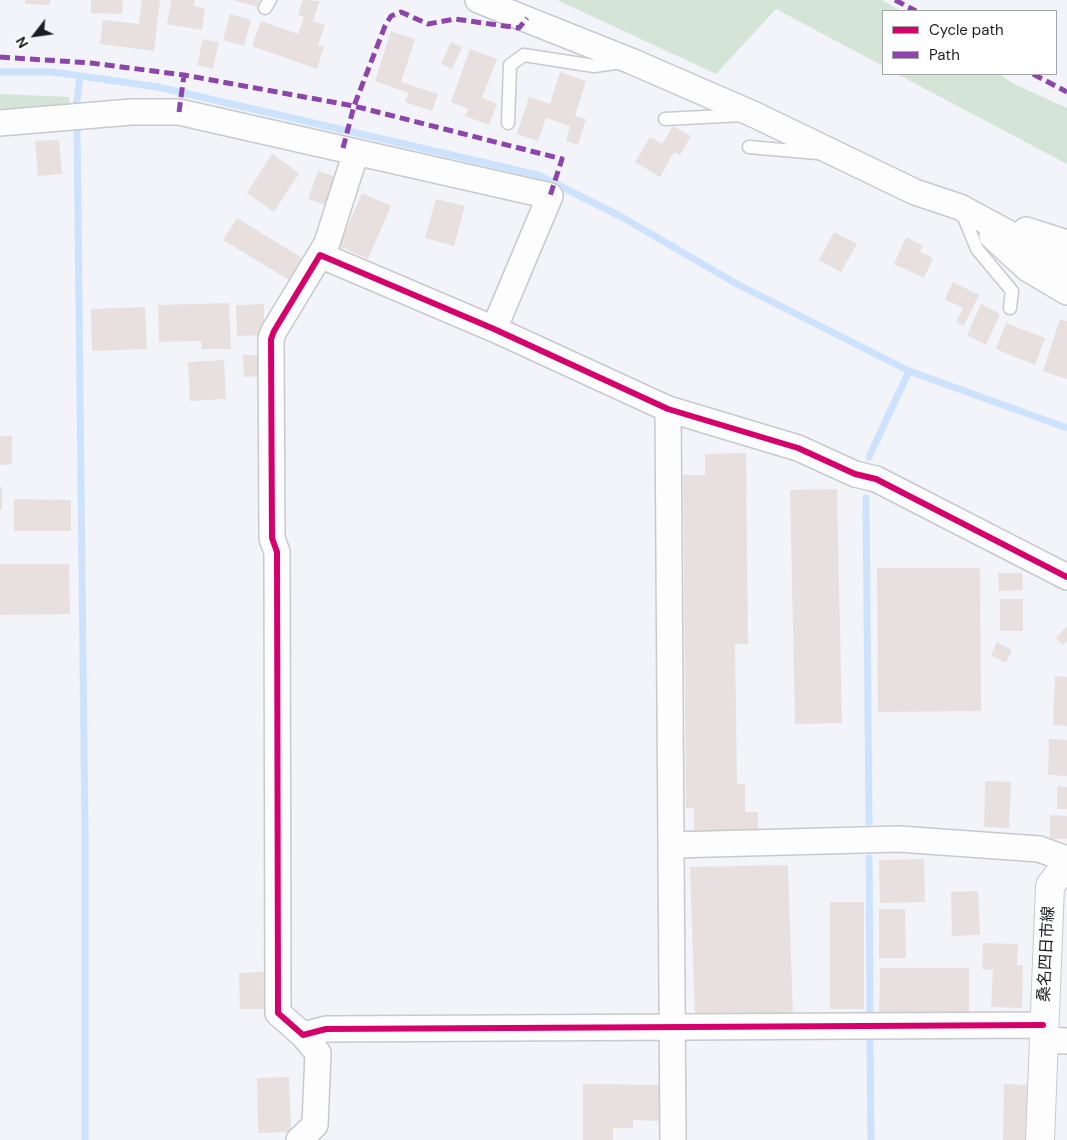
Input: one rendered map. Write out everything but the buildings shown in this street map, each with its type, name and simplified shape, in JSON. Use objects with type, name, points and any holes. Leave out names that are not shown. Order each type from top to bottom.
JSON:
[{"type":"main road","name":"桑名四日市線","points":[[1040,1140],[1051,1035],[1050,886],[1067,861]]},
{"type":"street","points":[[478,0],[503,4],[753,114],[916,192],[1067,244]]},
{"type":"street","points":[[0,122],[131,112],[179,112],[550,196],[494,329]]},
{"type":"street","points":[[299,1140],[315,1125],[318,1053],[303,1035],[278,1014],[277,552],[272,538],[271,339],[327,243],[356,152]]},
{"type":"street","points":[[960,207],[1067,266]]},
{"type":"street","points":[[960,207],[1028,269],[1067,292]]},
{"type":"street","points":[[320,255],[494,329],[668,409],[798,448],[855,474],[876,480],[1067,577]]},
{"type":"street","points":[[668,409],[673,845],[673,1140]]},
{"type":"street","points":[[673,845],[899,839],[1039,850],[1067,861]]},
{"type":"street","points":[[303,1035],[326,1029],[673,1028],[1051,1035]]},
{"type":"lane","points":[[508,123],[510,65],[524,55],[594,66],[631,61]]},
{"type":"lane","points":[[665,119],[753,114]]},
{"type":"lane","points":[[749,147],[837,154]]},
{"type":"lane","points":[[960,207],[977,249],[1012,291],[1010,308]]},
{"type":"green space","points":[[557,0],[882,0],[899,10],[882,10],[882,65],[776,9],[716,74]]},
{"type":"green space","points":[[899,75],[1000,75],[1014,84],[1067,108],[1067,164]]},
{"type":"green space","points":[[0,94],[69,97],[70,109],[0,114]]},
{"type":"waterway","points":[[0,72],[53,72],[158,87],[538,175],[620,216],[737,284],[909,371],[1067,428]]},
{"type":"waterway","points":[[76,108],[80,76]]},
{"type":"waterway","points":[[77,131],[85,833],[85,1140]]},
{"type":"waterway","points":[[869,457],[909,371]]},
{"type":"waterway","points":[[866,498],[869,822]]},
{"type":"waterway","points":[[869,858],[870,1011]]},
{"type":"waterway","points":[[870,1039],[871,1140]]},
{"type":"marked path","points":[[895,0],[914,10]]},
{"type":"marked path","points":[[343,148],[354,106],[385,26],[391,16],[401,12],[428,24],[455,19],[519,28],[527,18]]},
{"type":"marked path","points":[[0,57],[91,63],[184,75],[354,106],[562,159],[550,196]]},
{"type":"marked path","points":[[179,112],[184,75]]},
{"type":"marked path","points":[[1035,75],[1067,92]]},
{"type":"cycle path","points":[[1043,1025],[326,1029],[303,1035],[278,1013],[277,552],[272,538],[271,339],[320,255],[494,329],[668,409],[798,448],[855,474],[876,479],[1067,577]]}]
